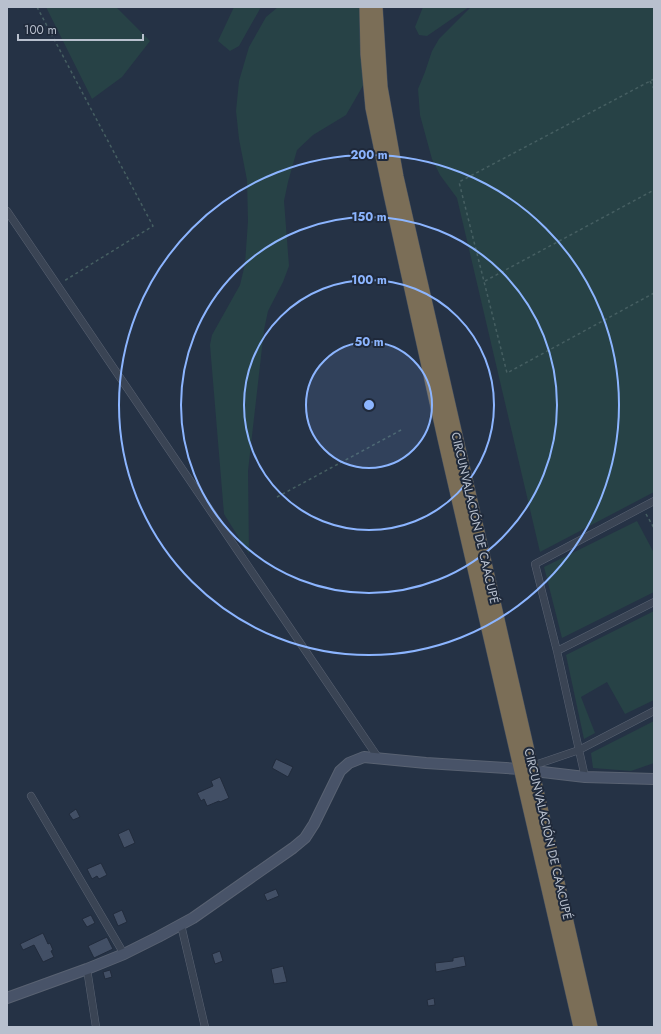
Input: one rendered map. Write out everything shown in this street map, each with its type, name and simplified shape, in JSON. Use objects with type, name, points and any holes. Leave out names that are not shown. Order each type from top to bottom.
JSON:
[{"type":"highway","name":"CIRCUNVALACIÓN DE CAACUPÉ","points":[[366,7],[367,54],[372,108],[445,446],[529,769],[591,1027]]},
{"type":"highway","name":"CIRCUNVALACIÓN DE CAACUPÉ","points":[[376,7],[381,88],[397,177],[529,769],[580,1027]]},
{"type":"street","points":[[7,211],[379,758]]},
{"type":"street","points":[[585,777],[557,651],[535,564],[654,501]]},
{"type":"street","points":[[557,651],[654,602]]},
{"type":"street","points":[[529,769],[579,750],[654,711]]},
{"type":"street","points":[[7,998],[124,954],[181,925],[199,914],[305,838],[314,824],[340,771],[349,763],[364,757],[529,769],[585,777],[654,779]]},
{"type":"street","points":[[31,796],[124,954]]},
{"type":"street","points":[[181,925],[205,1027]]},
{"type":"street","points":[[87,969],[96,1027]]},
{"type":"path","points":[[37,7],[153,226],[58,285]]},
{"type":"path","points":[[654,79],[459,182],[507,373],[654,293]]},
{"type":"path","points":[[650,81],[654,89]]},
{"type":"path","points":[[484,282],[654,190]]},
{"type":"path","points":[[277,497],[403,429]]},
{"type":"path","points":[[643,507],[654,528]]},
{"type":"green space","points":[[46,7],[116,7],[150,41],[122,77],[92,99]]},
{"type":"green space","points":[[234,7],[261,7],[239,46],[230,51],[218,41]]},
{"type":"green space","points":[[278,7],[379,7],[372,70],[346,115],[313,135],[297,150],[288,182],[284,201],[289,266],[283,282],[268,311],[264,330],[248,471],[249,554],[224,514],[210,345],[212,335],[240,285],[245,264],[248,221],[247,180],[239,139],[236,111],[239,81],[249,47],[266,17]]},
{"type":"green space","points":[[423,7],[469,7],[427,36],[419,35],[415,27]]},
{"type":"green space","points":[[471,7],[654,7],[654,492],[540,552],[457,198],[440,175],[432,159],[420,115],[418,89],[432,51],[439,39]]},
{"type":"green space","points":[[637,521],[654,553],[654,592],[562,638],[544,567]]},
{"type":"green space","points":[[654,611],[654,700],[625,714],[607,682],[581,697],[595,733],[584,739],[566,655]]},
{"type":"green space","points":[[654,721],[654,763],[631,771],[593,768],[591,753]]},
{"type":"building","points":[[276,759],[293,767],[288,777],[272,768]]},
{"type":"building","points":[[220,777],[229,798],[207,806],[204,799],[201,801],[197,793],[213,786],[211,781]]},
{"type":"building","points":[[76,809],[80,817],[73,820],[69,814]]},
{"type":"building","points":[[129,829],[135,843],[124,848],[118,834]]},
{"type":"building","points":[[101,863],[107,875],[99,879],[97,876],[92,879],[87,869]]},
{"type":"building","points":[[276,889],[279,896],[267,901],[264,894]]},
{"type":"building","points":[[122,910],[127,922],[118,926],[113,914]]},
{"type":"building","points":[[91,915],[95,923],[87,927],[82,919]]},
{"type":"building","points":[[43,933],[48,944],[50,943],[53,950],[51,951],[54,957],[43,962],[34,945],[23,950],[20,944]]},
{"type":"building","points":[[107,937],[113,949],[94,958],[88,946]]},
{"type":"building","points":[[220,951],[223,961],[215,964],[212,954]]},
{"type":"building","points":[[464,956],[466,966],[436,972],[435,963],[453,961],[453,958]]},
{"type":"building","points":[[283,966],[287,982],[274,984],[271,969]]},
{"type":"building","points":[[110,970],[112,977],[105,979],[103,972]]},
{"type":"building","points":[[434,998],[435,1005],[428,1006],[427,1000]]}]
